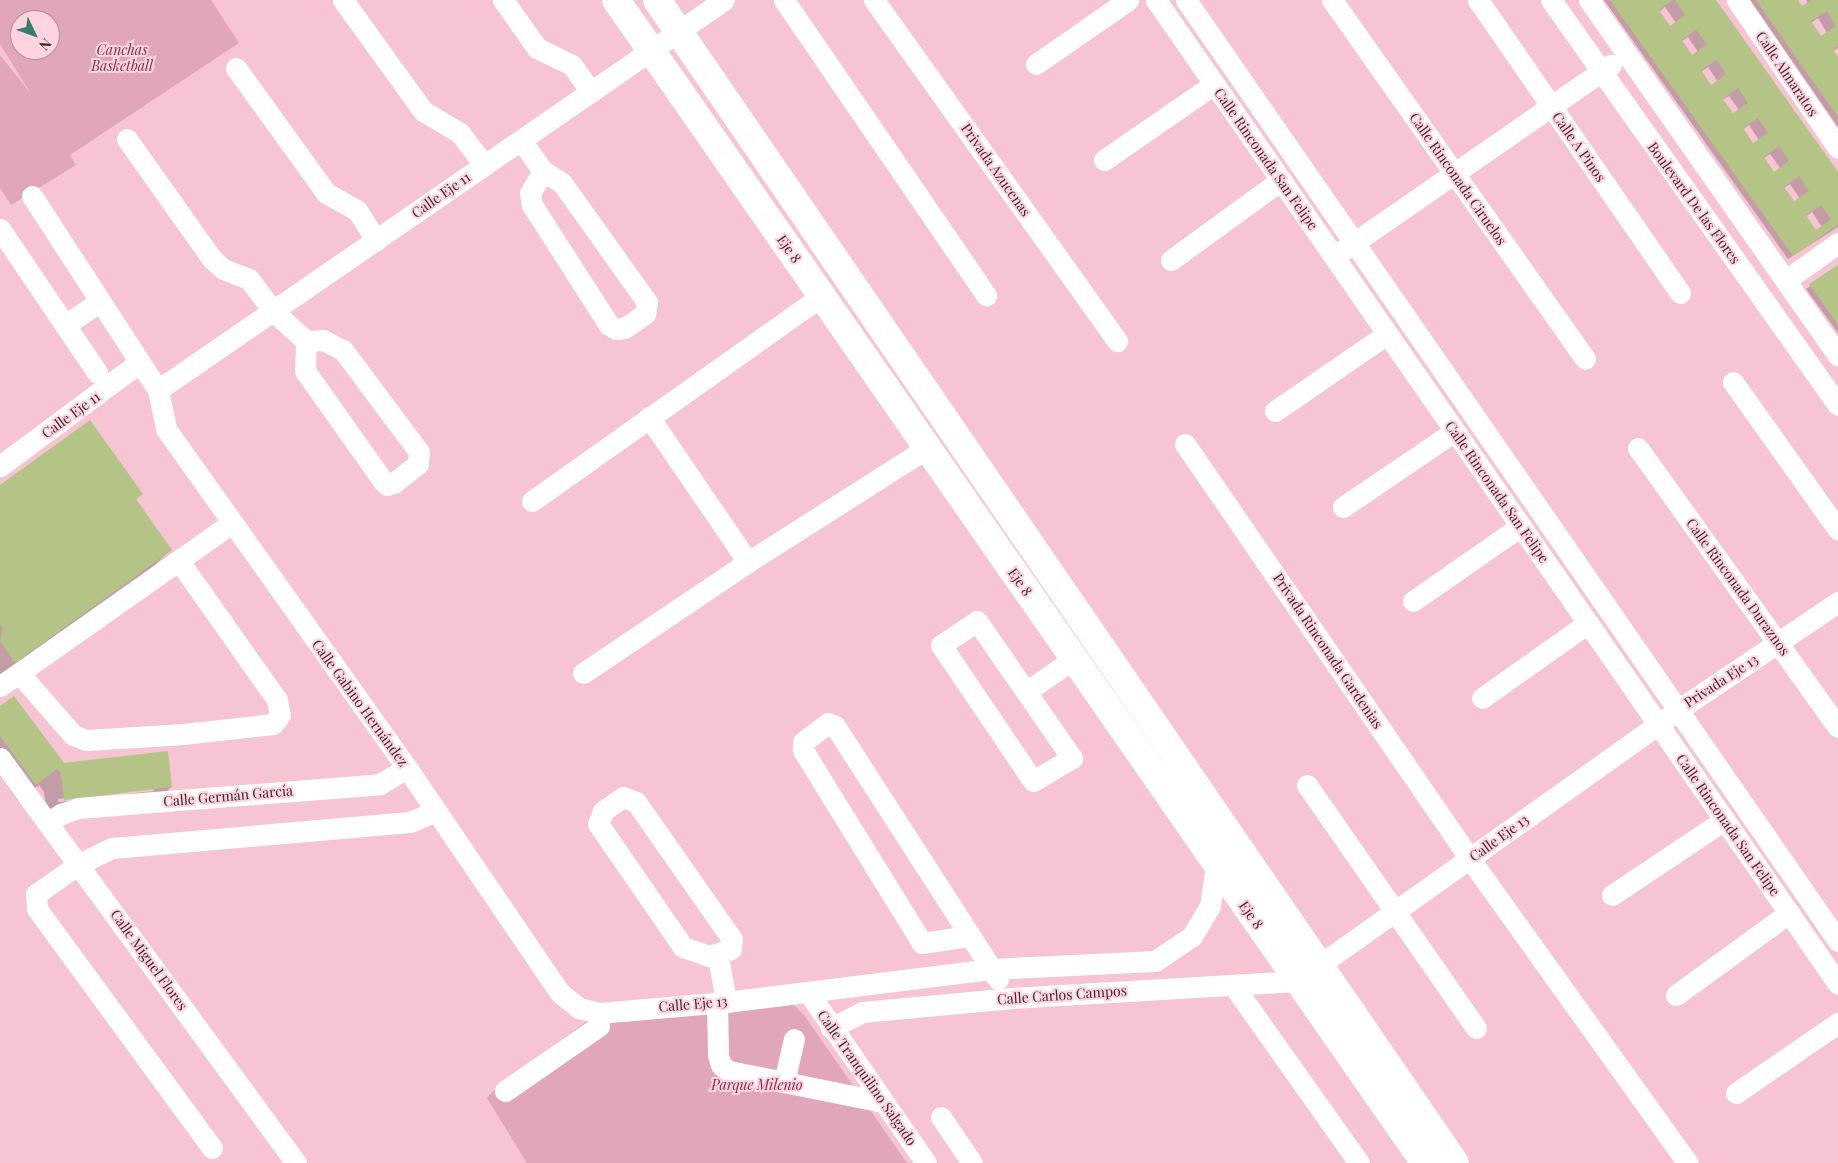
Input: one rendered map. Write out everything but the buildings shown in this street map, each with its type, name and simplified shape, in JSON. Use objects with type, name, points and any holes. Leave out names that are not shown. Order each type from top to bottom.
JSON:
[{"type":"main road","name":"Eje 8","points":[[616,0],[1216,865],[1308,973],[1455,1163]]},
{"type":"main road","name":"Eje 8","points":[[658,0],[1238,849],[1308,973],[1425,1163]]},
{"type":"street","points":[[343,0],[423,112],[460,133],[484,165]]},
{"type":"street","points":[[503,0],[537,48],[572,64],[591,92]]},
{"type":"street","name":"Calle Eje 11","points":[[158,390],[724,0]]},
{"type":"street","points":[[784,0],[986,295]]},
{"type":"street","name":"Privada Azucenas","points":[[874,0],[1117,341]]},
{"type":"street","points":[[1036,64],[1128,0]]},
{"type":"street","name":"Calle Rinconada San Felipe","points":[[1156,0],[1838,984]]},
{"type":"street","name":"Calle Rinconada San Felipe","points":[[1186,0],[1838,941]]},
{"type":"street","name":"Calle Rinconada Ciruelos","points":[[1332,0],[1585,359]]},
{"type":"street","name":"Calle A Pinos","points":[[1478,0],[1680,293]]},
{"type":"street","name":"Boulevard De las Flores","points":[[1550,0],[1600,73],[1838,405]]},
{"type":"street","points":[[1589,0],[1625,56],[1786,280],[1838,356]]},
{"type":"street","name":"Calle Almaratos","points":[[1736,0],[1838,148]]},
{"type":"street","points":[[1334,257],[1625,56]]},
{"type":"street","points":[[236,68],[326,193],[357,210],[376,240]]},
{"type":"street","points":[[1104,160],[1214,84]]},
{"type":"street","points":[[127,139],[212,260],[223,269],[249,279],[272,311],[306,341],[323,340],[343,350],[419,452],[418,464],[394,483],[387,485],[383,481],[305,371],[306,341]]},
{"type":"street","points":[[521,140],[543,171],[562,184],[647,302],[645,314],[624,328],[616,329],[609,325],[532,205],[530,192],[543,171]]},
{"type":"street","points":[[1171,260],[1281,180]]},
{"type":"street","points":[[32,196],[99,302],[158,390]]},
{"type":"street","points":[[0,229],[97,372]]},
{"type":"street","points":[[1786,280],[1838,243]]},
{"type":"street","points":[[532,501],[822,296]]},
{"type":"street","points":[[65,325],[99,302]]},
{"type":"street","points":[[1275,411],[1387,334]]},
{"type":"street","name":"Calle Eje 11","points":[[0,466],[140,362]]},
{"type":"street","points":[[1733,382],[1838,530]]},
{"type":"street","name":"Calle Gabino Hernández","points":[[158,390],[166,429],[407,768],[559,992],[589,1011]]},
{"type":"street","points":[[649,417],[748,562]]},
{"type":"street","points":[[1343,507],[1455,431]]},
{"type":"street","name":"Privada Rinconada Gardenias","points":[[1185,444],[1470,859],[1688,1163]]},
{"type":"street","points":[[583,673],[748,562],[927,448]]},
{"type":"street","name":"Calle Rinconada Duraznos","points":[[1638,448],[1838,727]]},
{"type":"street","points":[[0,686],[232,523]]},
{"type":"street","points":[[1413,601],[1521,526]]},
{"type":"street","points":[[19,673],[68,730],[86,740],[273,724],[280,715],[277,700],[179,561]]},
{"type":"street","name":"Privada Eje 13","points":[[1678,710],[1838,602]]},
{"type":"street","points":[[977,621],[1026,692],[1072,758],[1033,781],[941,645],[977,621]]},
{"type":"street","points":[[1482,698],[1588,623]]},
{"type":"street","points":[[1026,692],[1073,659]]},
{"type":"street","name":"Calle Eje 13","points":[[1308,973],[1678,710]]},
{"type":"street","points":[[969,936],[922,943],[803,750],[803,742],[828,722],[835,726],[969,936],[990,969],[1012,998]]},
{"type":"street","name":"Calle Miguel Flores","points":[[0,758],[296,1163]]},
{"type":"street","name":"Calle Germán García","points":[[48,823],[60,814],[78,808],[380,784],[407,768]]},
{"type":"street","points":[[1307,785],[1394,913],[1476,1028]]},
{"type":"street","points":[[628,797],[636,802],[732,939],[731,949],[718,956],[684,949],[600,829],[599,814],[618,799],[628,797]]},
{"type":"street","points":[[212,1148],[37,909],[36,894],[79,864],[112,848],[410,822],[436,811]]},
{"type":"street","points":[[1612,895],[1724,820]]},
{"type":"street","points":[[1216,865],[1238,849]]},
{"type":"street","name":"Calle Carlos Campos","points":[[808,992],[990,969],[1155,961],[1192,936],[1210,906],[1216,865]]},
{"type":"street","points":[[1676,995],[1789,913]]},
{"type":"street","points":[[718,956],[721,1002],[721,1065],[729,1071],[883,1102]]},
{"type":"street","name":"Calle Carlos Campos","points":[[831,1028],[862,1012],[1012,998],[1233,985],[1308,973]]},
{"type":"street","points":[[1233,985],[1359,1163]]},
{"type":"street","name":"Calle Eje 13","points":[[589,1011],[721,1002],[808,992]]},
{"type":"street","name":"Calle Tranquilino Salgado","points":[[808,992],[831,1028],[926,1163]]},
{"type":"street","points":[[505,1091],[599,1026],[589,1011]]},
{"type":"street","points":[[1736,1093],[1838,1023]]},
{"type":"street","points":[[784,1082],[794,1039]]},
{"type":"street","points":[[941,1117],[972,1163]]},
{"type":"green space","name":"Canchas Basketball","points":[[0,0],[211,0],[239,43],[70,155],[76,165],[11,205],[0,188],[0,55],[31,94],[0,44]]},
{"type":"green space","name":"Parque Milenio","points":[[793,1004],[804,1015],[907,1163],[527,1163],[487,1098],[499,1085],[587,1021]]}]
